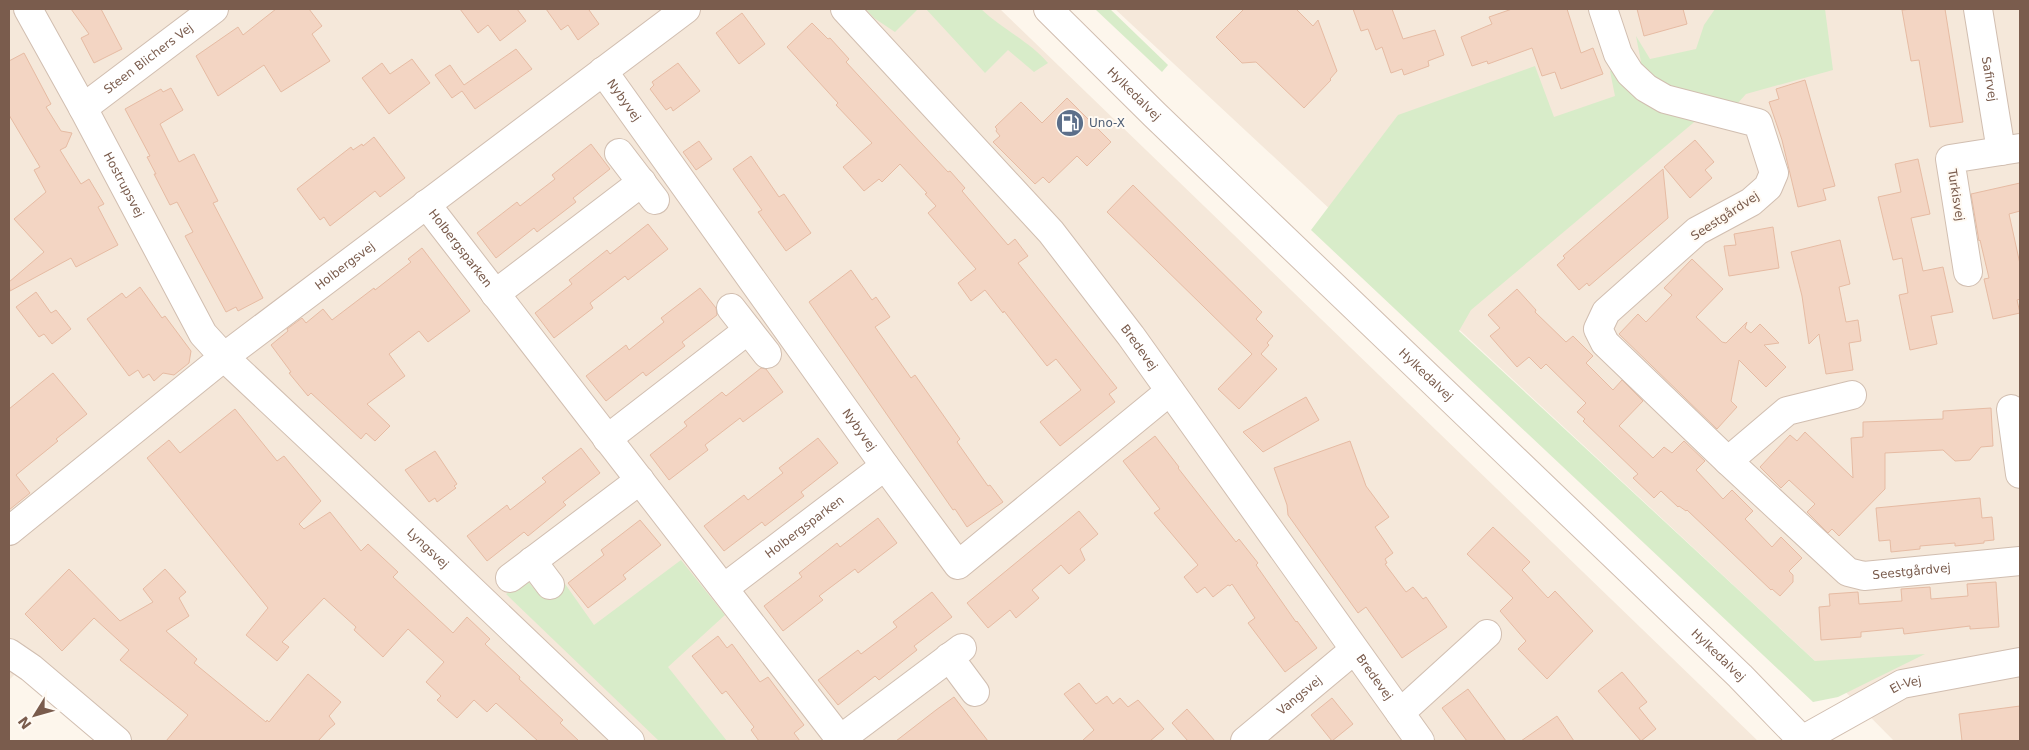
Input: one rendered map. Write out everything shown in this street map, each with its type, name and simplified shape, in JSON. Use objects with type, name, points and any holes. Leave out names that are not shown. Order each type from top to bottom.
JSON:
[{"type":"street","name":"Hostrupsvej","points":[[28,9],[203,334],[224,358]]},
{"type":"street","name":"Steen Blichers Vej","points":[[83,108],[214,9]]},
{"type":"street","name":"Holbergsvej","points":[[9,531],[224,358],[686,9]]},
{"type":"street","name":"Bredevej","points":[[845,9],[1051,232],[1132,336],[1420,741]]},
{"type":"street","name":"Hylkedalvej","points":[[1048,9],[1155,115],[1740,676],[1802,741]]},
{"type":"street","name":"Seestgårdvej","points":[[1603,9],[1618,54],[1630,73],[1646,88],[1665,98],[1758,123],[1774,173],[1768,188],[1750,202],[1697,231],[1606,312],[1598,329],[1605,343],[1728,461],[1848,572],[1864,576],[2020,561]]},
{"type":"street","name":"Safirvej","points":[[1978,9],[2011,149]]},
{"type":"street","name":"Nybyvej","points":[[604,71],[885,466],[958,565],[1170,391]]},
{"type":"street","name":"Turkisvej","points":[[1968,272],[1950,159],[2011,149]]},
{"type":"street","name":"Holbergsparken","points":[[495,294],[648,191],[619,153]]},
{"type":"street","name":"Holbergsparken","points":[[426,204],[724,588],[839,740],[955,652],[975,692]]},
{"type":"street","points":[[731,308],[767,354]]},
{"type":"street","points":[[608,439],[748,330]]},
{"type":"street","name":"Lyngsvej","points":[[224,358],[630,741]]},
{"type":"street","points":[[1728,461],[1788,410],[1852,395]]},
{"type":"street","points":[[2011,409],[2020,474]]},
{"type":"street","name":"Holbergsparken","points":[[724,588],[885,466]]},
{"type":"street","points":[[510,578],[640,480]]},
{"type":"street","points":[[532,561],[550,585]]},
{"type":"street","name":"Bredevej","points":[[1400,713],[1487,634]]},
{"type":"street","name":"Vangsvej","points":[[1246,741],[1354,650]]},
{"type":"street","points":[[9,652],[31,668],[117,741]]},
{"type":"street","name":"El-Vej","points":[[1802,741],[1902,684],[2020,662]]},
{"type":"shaded area","points":[[9,9],[1000,9],[1758,741],[95,741],[16,673],[9,680]]},
{"type":"shaded area","points":[[1115,9],[2020,9],[2020,741],[1894,741],[1815,661]]},
{"type":"green space","points":[[866,9],[918,9],[895,32],[874,18]]},
{"type":"green space","points":[[926,9],[981,9],[1041,55],[1048,63],[1034,72],[1008,50],[985,73]]},
{"type":"green space","points":[[1095,9],[1110,9],[1168,65],[1162,72]]},
{"type":"green space","points":[[1715,9],[1825,9],[1833,70],[1746,94],[1729,113],[1699,118],[1471,310],[1459,331],[1815,661],[1925,654],[1838,697],[1813,702],[1311,230],[1398,115],[1535,66],[1554,117],[1615,96],[1610,71],[1641,62],[1636,36],[1650,59],[1696,49],[1704,25]]},
{"type":"green space","points":[[681,560],[725,615],[668,667],[727,741],[659,741],[506,594],[527,580],[541,597],[563,581],[594,625]]},
{"type":"building","points":[[71,9],[101,9],[122,49],[94,63],[81,38],[89,34]]},
{"type":"building","points":[[276,9],[309,9],[322,26],[312,34],[330,61],[281,92],[264,65],[218,96],[196,56],[238,27],[243,35]]},
{"type":"building","points":[[460,9],[517,9],[526,21],[500,41],[488,25],[478,33]]},
{"type":"building","points":[[546,9],[591,9],[589,10],[599,24],[578,40],[568,25],[561,30]]},
{"type":"building","points":[[1244,9],[1296,9],[1313,26],[1318,20],[1337,71],[1331,80],[1304,108],[1256,62],[1242,63],[1216,37]]},
{"type":"building","points":[[1353,9],[1392,9],[1403,39],[1435,30],[1444,55],[1428,61],[1429,66],[1404,75],[1402,69],[1391,73],[1382,47],[1376,50],[1368,29],[1361,31]]},
{"type":"building","points":[[1512,9],[1567,9],[1581,53],[1593,48],[1603,74],[1561,89],[1555,72],[1542,76],[1532,48],[1488,64],[1487,61],[1472,66],[1461,37],[1492,24],[1489,17]]},
{"type":"building","points":[[1637,9],[1683,9],[1687,24],[1644,36]]},
{"type":"building","points":[[1945,9],[1963,122],[1930,127],[1919,60],[1911,61],[1902,10]]},
{"type":"building","points":[[742,13],[765,44],[739,64],[716,33]]},
{"type":"building","points":[[812,23],[828,39],[830,38],[849,59],[846,62],[948,172],[950,171],[965,188],[962,191],[1008,245],[1015,239],[1028,256],[1018,263],[1117,388],[1109,394],[1115,402],[1060,446],[1040,422],[1081,390],[1056,359],[1047,366],[985,290],[971,301],[958,283],[976,269],[928,213],[936,206],[925,194],[927,193],[900,164],[882,182],[879,179],[864,191],[843,167],[872,143],[836,105],[838,103],[787,47]]},
{"type":"building","points":[[516,49],[532,69],[475,109],[462,91],[452,98],[435,75],[450,65],[464,85]]},
{"type":"building","points":[[24,53],[51,104],[46,107],[61,131],[72,133],[66,147],[60,150],[81,184],[89,179],[104,204],[98,207],[118,245],[76,267],[71,258],[10,291],[9,282],[44,252],[14,219],[46,192],[34,170],[40,167],[9,115],[9,61]]},
{"type":"building","points":[[412,59],[430,83],[389,114],[362,78],[382,63],[390,74]]},
{"type":"building","points":[[678,63],[700,91],[673,111],[671,107],[666,110],[650,89],[654,85],[652,82]]},
{"type":"building","points":[[1805,80],[1835,186],[1823,189],[1826,200],[1798,207],[1782,140],[1769,102],[1779,99],[1776,89]]},
{"type":"building","points":[[171,88],[183,110],[160,124],[179,162],[194,154],[218,201],[213,203],[263,298],[238,311],[236,307],[226,312],[185,236],[193,232],[177,202],[170,205],[147,157],[150,156],[125,109],[161,89],[163,92]]},
{"type":"building","points":[[1067,98],[1111,142],[1087,166],[1077,156],[1049,183],[1043,177],[1035,184],[993,142],[1000,136],[995,127],[1021,102],[1042,123]]},
{"type":"building","points":[[374,137],[405,178],[380,197],[375,191],[330,226],[324,217],[320,220],[297,189],[351,147],[353,150],[362,144],[363,146]]},
{"type":"building","points":[[1695,140],[1714,162],[1705,170],[1712,178],[1690,198],[1664,167]]},
{"type":"building","points":[[699,141],[712,159],[696,170],[683,152]]},
{"type":"building","points":[[591,144],[610,169],[573,198],[576,202],[537,232],[534,228],[496,258],[477,233],[517,202],[520,206],[555,179],[552,175]]},
{"type":"building","points":[[751,156],[779,197],[784,194],[811,233],[786,251],[758,212],[762,210],[733,169]]},
{"type":"building","points":[[1918,159],[1930,214],[1911,218],[1923,271],[1943,267],[1953,312],[1931,316],[1937,344],[1910,350],[1899,295],[1908,293],[1902,258],[1893,260],[1878,197],[1901,192],[1895,164]]},
{"type":"building","points":[[1663,169],[1668,218],[1589,286],[1587,283],[1579,290],[1557,265],[1565,258],[1563,256]]},
{"type":"building","points":[[2020,183],[2020,211],[2009,214],[2020,264],[2020,299],[2017,300],[2020,313],[1993,319],[1984,279],[1989,278],[1979,241],[1971,194]]},
{"type":"building","points":[[1133,185],[1262,312],[1256,319],[1273,336],[1267,343],[1269,345],[1261,354],[1277,369],[1239,409],[1218,389],[1252,354],[1107,212]]},
{"type":"building","points":[[648,224],[668,249],[628,280],[625,276],[590,303],[593,308],[554,338],[535,313],[572,284],[569,280],[607,250],[610,254]]},
{"type":"building","points":[[1773,227],[1779,268],[1729,276],[1724,246],[1736,245],[1734,234]]},
{"type":"building","points":[[1840,240],[1850,284],[1839,287],[1846,322],[1858,320],[1861,341],[1849,343],[1853,370],[1826,374],[1819,334],[1809,344],[1802,296],[1791,252]]},
{"type":"building","points":[[422,248],[470,311],[428,342],[419,331],[389,354],[405,376],[367,404],[390,426],[375,441],[366,433],[361,439],[311,393],[308,396],[289,373],[291,372],[271,345],[288,331],[287,329],[302,318],[306,323],[323,309],[332,320],[411,262],[408,259]]},
{"type":"building","points":[[1692,259],[1723,289],[1696,317],[1722,342],[1726,343],[1747,322],[1745,328],[1751,333],[1760,324],[1779,343],[1764,345],[1786,367],[1766,387],[1739,360],[1731,401],[1737,407],[1717,429],[1619,334],[1638,314],[1646,322],[1672,295],[1664,288]]},
{"type":"building","points":[[851,270],[872,300],[876,297],[890,317],[875,327],[911,378],[915,375],[960,439],[957,442],[988,486],[990,485],[1003,502],[967,527],[955,509],[953,510],[809,302]]},
{"type":"building","points":[[140,287],[162,318],[165,316],[191,351],[189,363],[174,375],[163,373],[154,381],[149,374],[143,378],[138,370],[129,376],[87,319],[122,293],[126,298]]},
{"type":"building","points":[[700,288],[716,308],[717,315],[682,342],[685,346],[646,376],[643,372],[606,401],[586,376],[626,345],[629,350],[664,322],[661,318]]},
{"type":"building","points":[[1517,289],[1536,310],[1535,312],[1566,342],[1573,336],[1593,356],[1586,363],[1613,390],[1622,380],[1643,401],[1619,426],[1653,458],[1664,447],[1672,453],[1684,441],[1705,461],[1696,470],[1723,499],[1732,490],[1753,511],[1745,519],[1772,547],[1781,537],[1802,558],[1789,571],[1793,575],[1793,582],[1780,596],[1771,590],[1687,510],[1678,507],[1661,491],[1654,498],[1633,478],[1638,474],[1583,421],[1585,419],[1577,412],[1586,403],[1546,364],[1541,369],[1529,357],[1517,367],[1490,336],[1500,328],[1488,315]]},
{"type":"building","points":[[36,292],[51,313],[56,310],[71,329],[52,344],[44,334],[39,337],[16,307]]},
{"type":"building","points":[[761,368],[766,369],[783,392],[743,422],[740,418],[705,445],[708,450],[669,480],[650,455],[687,426],[684,422],[722,392],[726,396]]},
{"type":"building","points":[[53,373],[87,414],[56,439],[58,441],[16,475],[30,493],[9,510],[9,409]]},
{"type":"building","points":[[1306,397],[1319,420],[1263,452],[1243,432]]},
{"type":"building","points":[[1991,408],[1993,446],[1981,447],[1970,460],[1955,461],[1943,450],[1885,453],[1885,489],[1839,536],[1832,529],[1828,533],[1807,512],[1815,504],[1789,480],[1781,488],[1760,467],[1790,435],[1797,441],[1805,432],[1853,478],[1851,438],[1863,437],[1863,422],[1943,419],[1943,411]]},
{"type":"building","points":[[235,409],[277,461],[284,456],[321,501],[299,524],[304,529],[330,512],[361,551],[368,544],[398,572],[393,577],[453,633],[467,617],[490,639],[485,644],[563,720],[560,723],[579,741],[538,741],[496,703],[487,712],[474,700],[457,718],[437,700],[441,696],[426,682],[444,662],[408,629],[383,657],[354,630],[356,627],[324,598],[282,642],[289,647],[277,661],[246,635],[268,608],[147,458],[169,440],[180,453]]},
{"type":"building","points":[[1155,436],[1236,542],[1239,539],[1258,563],[1256,565],[1296,622],[1317,648],[1285,672],[1248,623],[1255,618],[1232,584],[1213,597],[1205,587],[1197,593],[1184,577],[1198,565],[1154,513],[1160,509],[1123,461]]},
{"type":"building","points":[[818,438],[838,463],[801,492],[804,496],[765,526],[762,522],[724,551],[704,526],[744,495],[748,500],[783,473],[779,468]]},
{"type":"building","points":[[1350,441],[1366,486],[1389,517],[1375,527],[1393,553],[1385,559],[1387,563],[1385,564],[1406,592],[1413,587],[1423,599],[1426,597],[1447,627],[1402,658],[1366,607],[1358,613],[1288,515],[1287,505],[1274,468]]},
{"type":"building","points":[[581,448],[600,473],[563,502],[566,505],[528,536],[524,532],[487,561],[467,536],[507,505],[510,510],[546,482],[542,478]]},
{"type":"building","points":[[435,451],[457,484],[454,486],[456,488],[437,502],[435,498],[429,502],[405,470]]},
{"type":"building","points":[[1980,498],[1982,518],[1992,517],[1994,540],[1955,546],[1955,543],[1920,546],[1920,549],[1891,552],[1890,540],[1879,541],[1876,508]]},
{"type":"building","points":[[1079,511],[1098,534],[1080,549],[1085,560],[1069,574],[1061,565],[1032,590],[1039,598],[1016,618],[1010,610],[988,628],[967,603]]},
{"type":"building","points":[[878,518],[897,543],[858,573],[855,569],[819,596],[823,600],[783,631],[764,606],[802,577],[799,573],[837,543],[840,547]]},
{"type":"building","points":[[640,520],[661,545],[623,575],[626,579],[588,608],[568,583],[604,555],[601,550]]},
{"type":"building","points":[[1493,527],[1530,562],[1522,570],[1548,598],[1555,591],[1593,631],[1547,679],[1518,649],[1526,641],[1500,611],[1513,598],[1467,554]]},
{"type":"building","points":[[69,569],[120,621],[153,602],[143,589],[165,569],[186,592],[179,598],[189,616],[166,631],[197,659],[194,663],[266,722],[267,720],[269,722],[308,674],[341,702],[329,716],[335,724],[318,741],[166,741],[188,715],[120,660],[129,650],[94,618],[62,651],[25,614]]},
{"type":"building","points":[[1996,582],[1999,627],[1970,629],[1970,626],[1904,634],[1903,628],[1861,632],[1861,637],[1821,640],[1819,607],[1830,606],[1829,594],[1858,592],[1859,604],[1902,601],[1901,589],[1930,587],[1931,599],[1968,596],[1967,584]]},
{"type":"building","points":[[932,592],[952,617],[914,646],[917,650],[879,680],[875,676],[838,705],[818,680],[858,650],[861,654],[897,627],[893,622]]},
{"type":"building","points":[[718,636],[727,648],[732,644],[760,682],[768,677],[804,725],[794,733],[800,741],[759,741],[751,730],[754,727],[726,691],[722,694],[692,656]]},
{"type":"building","points":[[1622,672],[1647,702],[1639,708],[1656,729],[1641,741],[1598,691]]},
{"type":"building","points":[[1079,683],[1096,704],[1107,696],[1113,704],[1120,698],[1128,707],[1138,700],[1164,729],[1150,741],[1082,741],[1094,730],[1064,694]]},
{"type":"building","points":[[1468,689],[1506,741],[1467,741],[1442,708]]},
{"type":"building","points":[[954,697],[988,741],[896,741],[936,710]]},
{"type":"building","points":[[1332,698],[1353,724],[1332,741],[1311,715]]},
{"type":"building","points":[[2020,706],[2020,741],[1962,741],[1959,714]]},
{"type":"building","points":[[1187,709],[1215,741],[1188,741],[1172,723]]},
{"type":"building","points":[[1557,716],[1574,741],[1521,741]]},
{"type":"place","name":"Uno-X","points":[[1070,123]]}]
